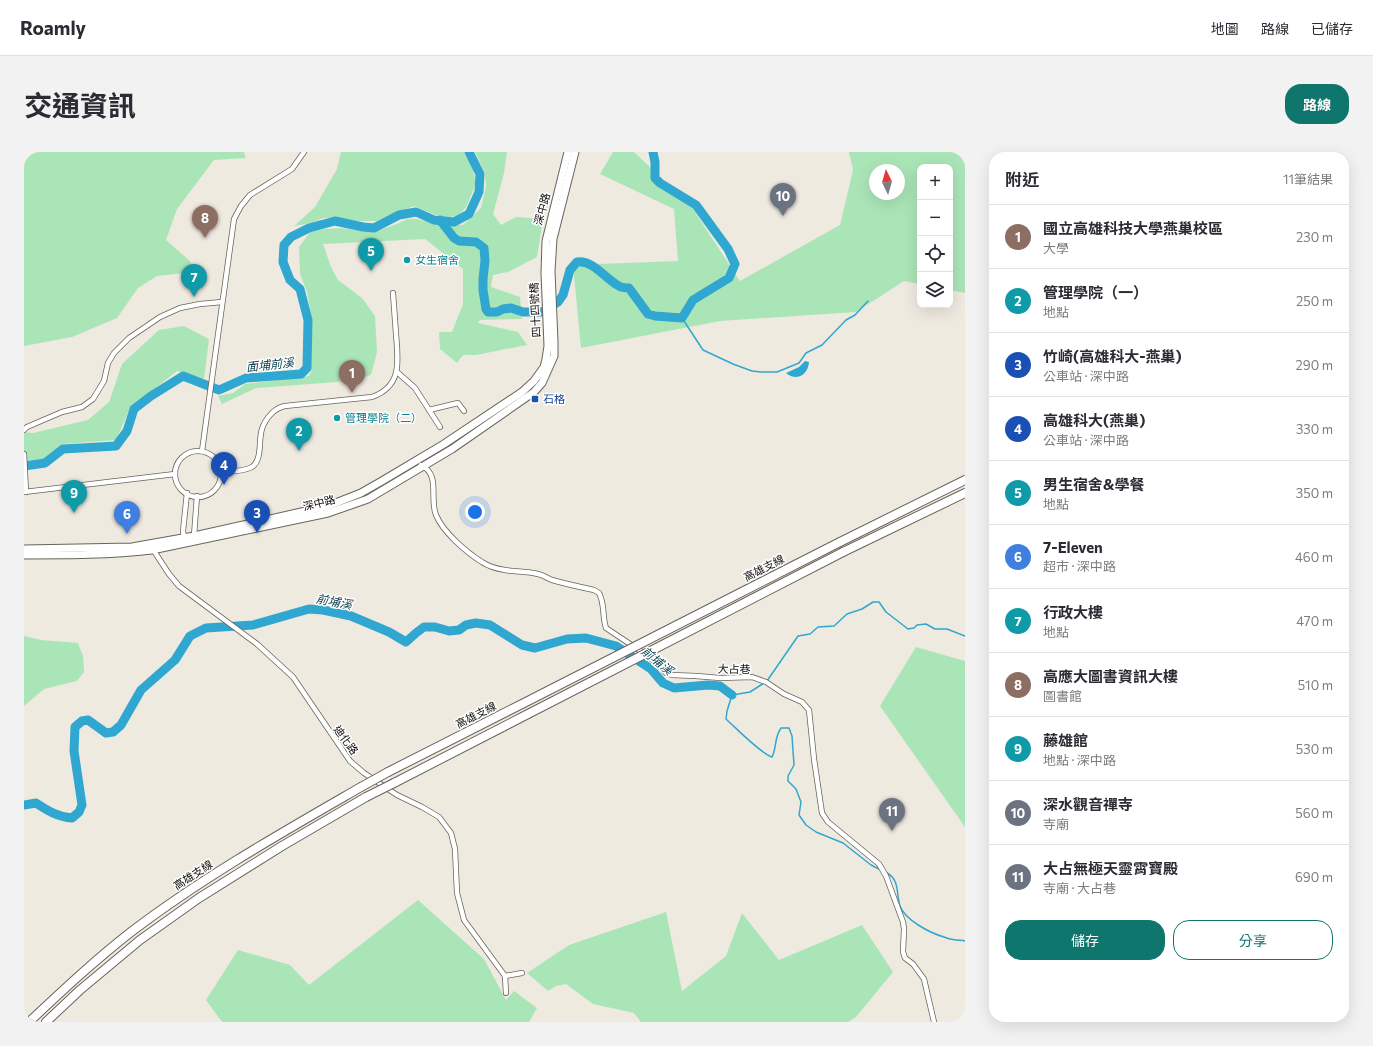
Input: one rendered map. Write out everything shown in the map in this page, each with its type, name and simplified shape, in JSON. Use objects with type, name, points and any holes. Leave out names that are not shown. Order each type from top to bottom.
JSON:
[{"type":"highway","name":"高雄支線","points":[[29,1022],[131,932],[189,890],[275,837],[361,787],[840,542],[965,480]]},
{"type":"highway","name":"高雄支線","points":[[46,1022],[80,990],[140,940],[199,898],[282,846],[366,797],[843,552],[965,493]]},
{"type":"main road","name":"深中路","points":[[548,272],[546,241],[568,152]]},
{"type":"main road","name":"深中路","points":[[548,272],[553,239],[575,152]]},
{"type":"main road","name":"四十四號橋","points":[[548,272],[551,344]]},
{"type":"main road","name":"深中路","points":[[186,540],[194,536],[328,506],[362,493],[451,439],[522,392],[534,381],[544,367],[551,344]]},
{"type":"main road","name":"深中路","points":[[24,555],[106,554],[152,547],[328,513],[368,499],[426,468],[452,448],[534,392],[542,383],[553,361],[551,344]]},
{"type":"main road","name":"深中路","points":[[24,549],[152,547]]},
{"type":"street","points":[[202,451],[234,219],[241,206],[250,195],[292,168],[304,152]]},
{"type":"street","points":[[221,472],[244,470],[251,467],[256,462],[259,453],[262,430],[266,420],[275,410],[285,406],[372,397],[380,394],[386,389],[397,372],[398,364],[393,293]]},
{"type":"street","points":[[24,430],[27,427],[62,412],[82,407],[94,399],[104,381],[108,363],[114,353],[128,338],[147,325],[180,308],[222,302]]},
{"type":"street","points":[[397,372],[415,388],[440,427]]},
{"type":"street","points":[[429,410],[458,403],[464,411]]},
{"type":"street","points":[[195,451],[202,451],[215,458],[219,464],[221,472],[221,479],[213,491],[197,496],[187,493],[181,488],[175,474],[176,468],[183,457],[195,451]]},
{"type":"street","points":[[24,454],[25,492],[175,474]]},
{"type":"street","points":[[414,462],[426,468]]},
{"type":"street","name":"大占巷","points":[[426,468],[433,481],[435,514],[441,525],[449,535],[483,563],[505,570],[541,574],[551,579],[594,590],[599,593],[604,606],[604,622],[606,628],[651,658],[666,673],[672,675],[720,678],[752,677],[766,682],[784,694],[802,702],[809,710],[822,813],[828,822],[879,864],[886,876],[903,922],[903,952],[905,958],[913,964],[924,979],[934,1022]]},
{"type":"street","points":[[186,540],[187,493]]},
{"type":"street","points":[[194,536],[197,496]]},
{"type":"street","name":"迪化路","points":[[152,547],[179,586],[257,644],[293,677],[350,762],[397,795],[439,817],[451,833],[455,849],[457,893],[464,920],[505,976]]},
{"type":"street","points":[[506,993],[505,976],[522,972]]},
{"type":"green space","points":[[24,152],[244,152],[246,158],[214,160],[177,209],[166,240],[190,261],[194,272],[157,276],[138,288],[117,318],[72,337],[24,346]]},
{"type":"green space","points":[[341,152],[464,152],[473,170],[475,178],[473,192],[466,208],[460,214],[453,217],[438,216],[414,206],[377,221],[353,221],[323,218],[312,223],[294,226],[315,207],[337,169]]},
{"type":"green space","points":[[475,152],[507,152],[504,173],[493,214],[501,225],[516,217],[543,219],[537,257],[508,272],[493,275],[491,287],[520,297],[522,319],[480,320],[478,323],[518,332],[527,345],[476,355],[463,355],[457,363],[440,349],[439,332],[452,332],[463,304],[463,269],[425,239],[323,244],[331,267],[338,280],[362,298],[375,316],[377,352],[371,375],[351,381],[256,388],[222,404],[218,396],[233,393],[245,384],[309,376],[311,372],[312,320],[307,292],[300,274],[299,247],[310,232],[324,229],[342,228],[374,232],[407,219],[417,219],[437,224],[463,225],[481,208],[486,187],[485,173]]},
{"type":"green space","points":[[613,152],[634,152],[691,206],[740,281],[840,225],[853,170],[849,152],[965,152],[965,293],[953,291],[953,164],[917,164],[917,283],[904,281],[856,312],[720,321],[581,348],[573,265],[678,261],[674,209],[600,174]]},
{"type":"green space","points":[[184,326],[209,339],[204,379],[177,371],[130,408],[116,440],[63,444],[45,459],[24,461],[24,432],[33,433],[88,420],[109,402],[122,364],[159,330]]},
{"type":"green space","points":[[24,636],[41,640],[78,643],[83,656],[84,672],[77,681],[44,689],[24,706]]},
{"type":"green space","points":[[916,647],[965,661],[965,827],[880,706]]},
{"type":"green space","points":[[418,900],[484,959],[506,1000],[514,991],[537,1008],[529,1022],[222,1022],[206,1000],[238,950],[290,965],[309,985]]},
{"type":"green space","points":[[666,912],[682,991],[726,956],[742,913],[779,960],[862,925],[893,972],[856,1017],[848,1022],[641,1022],[634,1013],[593,1004],[566,984],[556,986],[548,991],[527,973],[569,945]]},
{"type":"water","points":[[805,361],[809,362],[808,367],[801,376],[794,377],[786,373],[799,367]]},
{"type":"waterway","name":"面埔前溪","points":[[24,466],[45,463],[63,449],[116,446],[127,431],[134,409],[151,396],[183,376],[219,390],[246,378],[301,374],[307,368],[308,320],[300,289],[290,280],[283,262],[284,245],[291,237],[309,228],[335,221],[374,228],[399,215],[416,212],[434,220],[454,222],[469,214],[479,192],[480,174],[469,152]]},
{"type":"waterway","points":[[440,220],[454,238],[459,241],[476,242],[484,248],[485,261],[483,290],[486,309],[488,312],[497,312],[503,309],[511,308],[523,312],[542,312],[558,302],[563,295],[570,270],[577,262],[583,262],[594,267],[621,287],[629,288],[648,314],[682,318],[693,300],[729,278],[735,264],[728,249],[696,205],[660,183],[655,178],[655,162],[653,152]]},
{"type":"waterway","points":[[682,318],[703,350],[752,371],[777,372],[799,363],[806,353],[822,345],[846,320],[855,315],[868,301]]},
{"type":"waterway","points":[[767,681],[798,636],[810,634],[818,627],[834,626],[847,614],[862,609],[873,602],[879,602],[886,612],[908,629],[914,628],[917,625],[926,624],[935,629],[947,629],[965,636]]},
{"type":"waterway","name":"前埔溪","points":[[24,805],[36,803],[53,813],[72,818],[79,812],[82,805],[74,751],[75,727],[82,721],[88,720],[106,733],[113,732],[121,725],[141,690],[175,660],[190,636],[206,628],[253,625],[309,609],[323,610],[351,616],[389,632],[406,642],[424,627],[435,627],[449,631],[459,630],[466,625],[476,623],[490,625],[522,645],[535,648],[567,639],[586,638],[616,646],[651,669],[663,683],[674,688],[708,685],[720,686],[732,695]]},
{"type":"waterway","points":[[764,683],[750,692],[732,695],[726,719],[755,746],[772,757],[775,750],[776,739],[781,728],[789,728],[792,736],[794,765],[788,776],[788,781],[796,789],[801,802],[799,815],[806,825],[816,832],[843,843],[871,865],[881,870]]},
{"type":"waterway","points":[[887,873],[896,883],[900,906],[912,921],[938,935],[949,939],[965,941]]},
{"type":"place","name":"深水觀音禪寺","points":[[783,216]]},
{"type":"place","name":"高應大圖書資訊大樓","points":[[205,238]]},
{"type":"place","name":"女生宿舍","points":[[407,260]]},
{"type":"place","name":"男生宿舍&學餐","points":[[371,271]]},
{"type":"place","name":"行政大樓","points":[[194,297]]},
{"type":"place","name":"國立高雄科技大學燕巢校區","points":[[352,393]]},
{"type":"place","name":"石格","points":[[535,399]]},
{"type":"place","name":"管理學院（二）","points":[[337,418]]},
{"type":"place","name":"管理學院（一）","points":[[299,451]]},
{"type":"place","name":"高雄科大(燕巢)","points":[[224,485]]},
{"type":"place","name":"藤雄館","points":[[74,513]]},
{"type":"place","name":"竹崎(高雄科大-燕巢)","points":[[257,533]]},
{"type":"place","name":"7-Eleven","points":[[127,534]]},
{"type":"place","name":"大占無極天靈霄寶殿","points":[[892,831]]}]
